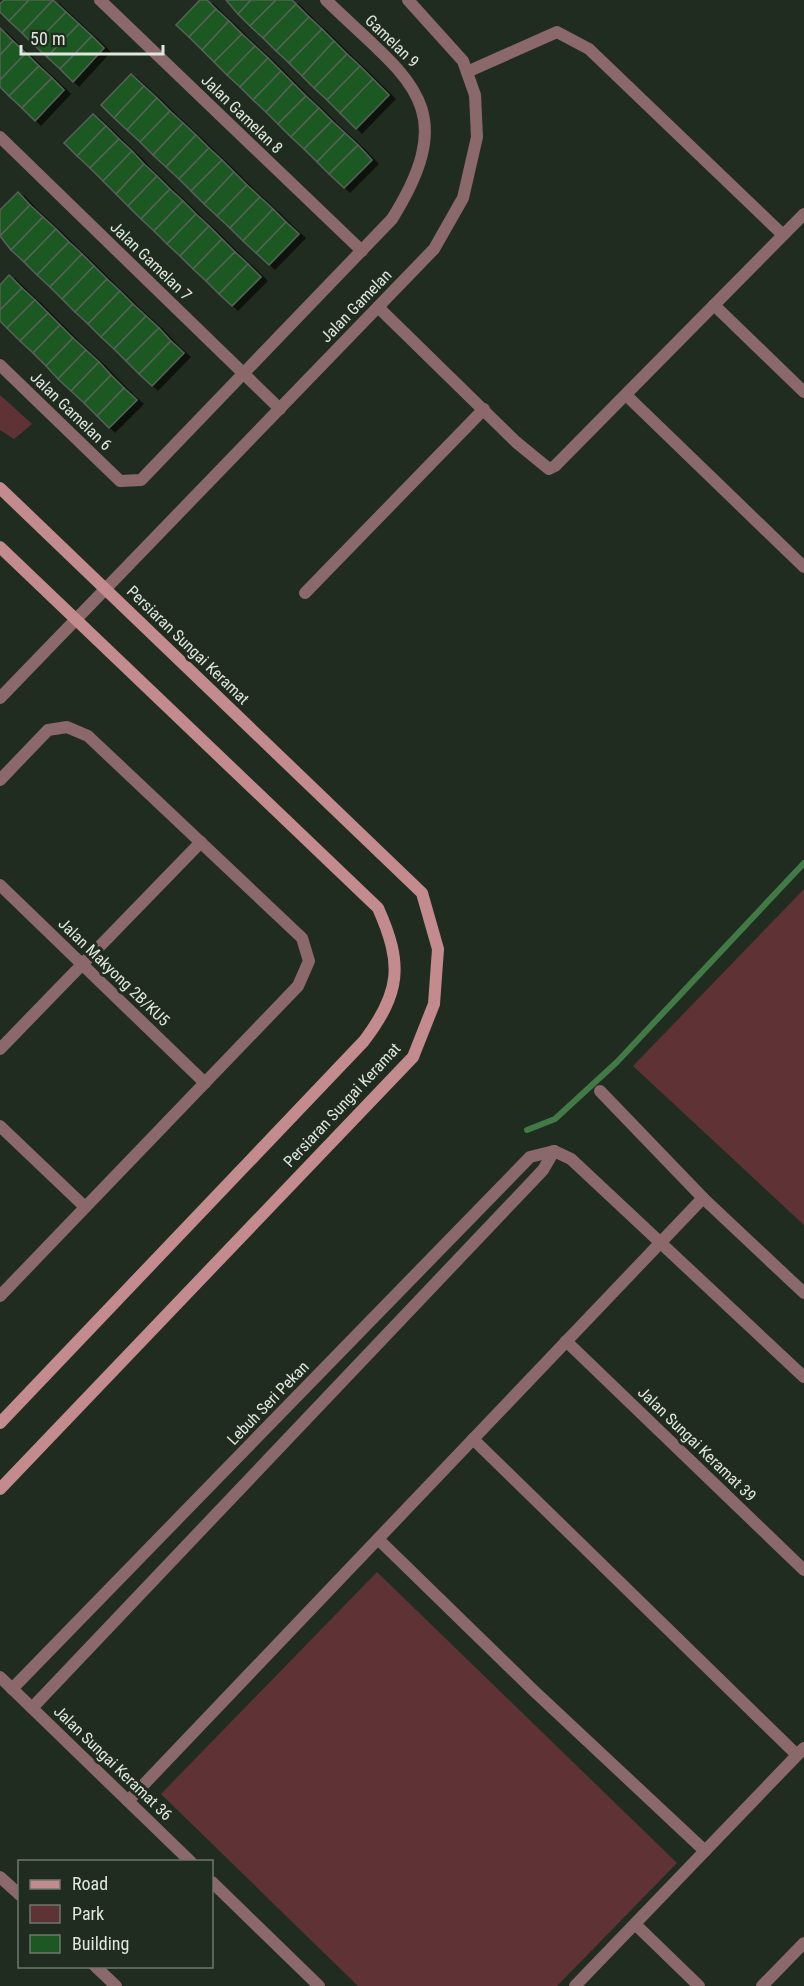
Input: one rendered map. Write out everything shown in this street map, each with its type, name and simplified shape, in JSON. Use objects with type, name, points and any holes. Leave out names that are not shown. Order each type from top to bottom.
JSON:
[{"type":"street","name":"Jalan Gamelan 8","points":[[99,0],[362,251]]},
{"type":"street","name":"Gamelan 9","points":[[326,0],[411,83],[424,110],[425,150],[413,185],[392,219],[362,251]]},
{"type":"street","name":"Jalan Gamelan","points":[[0,698],[434,249],[463,198],[477,137],[475,95],[463,61],[408,0]]},
{"type":"street","points":[[467,72],[557,32],[573,40],[590,49],[783,235]]},
{"type":"street","name":"Jalan Gamelan 7","points":[[0,137],[280,409]]},
{"type":"street","points":[[378,307],[549,469],[555,466],[626,395],[804,214]]},
{"type":"street","points":[[243,373],[362,251]]},
{"type":"street","points":[[714,305],[804,392]]},
{"type":"street","name":"Jalan Gamelan 6","points":[[0,365],[120,481],[141,480],[243,373]]},
{"type":"street","points":[[626,395],[804,567]]},
{"type":"street","points":[[305,593],[484,409]]},
{"type":"street","name":"Persiaran Sungai Keramat","points":[[0,488],[422,893],[438,949],[434,1004],[413,1057],[0,1489]]},
{"type":"street","name":"Persiaran Sungai Keramat","points":[[0,547],[378,908],[392,938],[395,981],[384,1014],[364,1041],[0,1423]]},
{"type":"street","points":[[0,780],[48,730],[67,727],[88,736],[302,938],[309,961],[298,986],[0,1296]]},
{"type":"street","points":[[0,1049],[201,843]]},
{"type":"street","name":"Jalan Makyong 2B/KU5","points":[[0,885],[205,1083]]},
{"type":"street","points":[[600,1091],[703,1198],[804,1293]]},
{"type":"street","points":[[0,1126],[85,1207]]},
{"type":"street","points":[[32,1708],[426,1295],[543,1170],[554,1151],[572,1159],[662,1241],[804,1377]]},
{"type":"street","name":"Lebuh Seri Pekan","points":[[12,1689],[530,1157],[554,1151]]},
{"type":"street","points":[[128,1801],[703,1198]]},
{"type":"street","name":"Jalan Sungai Keramat 39","points":[[566,1341],[804,1570]]},
{"type":"street","points":[[473,1439],[800,1752],[575,1986]]},
{"type":"street","points":[[378,1539],[533,1690],[705,1851]]},
{"type":"street","name":"Jalan Sungai Keramat 36","points":[[0,1677],[189,1860]]},
{"type":"street","points":[[0,1877],[18,1893]]},
{"type":"street","points":[[213,1883],[319,1986]]},
{"type":"street","points":[[635,1924],[699,1986]]},
{"type":"street","points":[[762,1986],[804,1943]]},
{"type":"street","points":[[97,1968],[116,1986]]},
{"type":"green space","points":[[0,395],[32,424],[14,439],[0,430]]},
{"type":"green space","points":[[804,889],[804,1225],[633,1066]]},
{"type":"green space","points":[[377,1572],[677,1863],[557,1986],[358,1986],[161,1794]]},
{"type":"building","points":[[4,0],[29,0],[9,21],[0,12],[0,4]]},
{"type":"building","points":[[29,0],[53,0],[22,33],[9,21]]},
{"type":"building","points":[[53,0],[66,12],[34,45],[22,33]]},
{"type":"building","points":[[200,0],[207,0],[216,9],[189,37],[176,25]]},
{"type":"building","points":[[226,0],[251,0],[238,14]]},
{"type":"building","points":[[251,0],[276,0],[250,26],[238,14]]},
{"type":"building","points":[[276,0],[292,0],[296,4],[263,38],[250,26]]},
{"type":"building","points":[[296,4],[309,17],[276,51],[263,38]]},
{"type":"building","points":[[216,9],[229,21],[202,50],[189,37]]},
{"type":"building","points":[[66,12],[79,24],[47,57],[34,45]]},
{"type":"building","points":[[309,17],[322,29],[289,63],[276,51]]},
{"type":"building","points":[[229,21],[242,34],[214,62],[202,50]]},
{"type":"building","points":[[79,24],[92,36],[60,69],[47,57]]},
{"type":"building","points":[[0,28],[13,41],[0,55]]},
{"type":"building","points":[[322,29],[334,41],[302,76],[289,63]]},
{"type":"building","points":[[242,34],[255,46],[227,75],[214,62]]},
{"type":"building","points":[[92,36],[104,48],[73,82],[60,69]]},
{"type":"building","points":[[13,41],[26,53],[0,80],[0,55]]},
{"type":"building","points":[[334,41],[347,54],[314,88],[302,76]]},
{"type":"building","points":[[255,46],[268,58],[240,87],[227,75]]},
{"type":"building","points":[[26,53],[39,66],[9,96],[0,87],[0,80]]},
{"type":"building","points":[[347,54],[360,66],[327,100],[314,88]]},
{"type":"building","points":[[268,58],[281,71],[253,100],[240,87]]},
{"type":"building","points":[[39,66],[52,78],[22,108],[9,96]]},
{"type":"building","points":[[360,66],[373,79],[340,113],[327,100]]},
{"type":"building","points":[[281,71],[293,83],[266,112],[253,100]]},
{"type":"building","points":[[131,74],[144,86],[114,118],[101,105]]},
{"type":"building","points":[[52,78],[64,90],[35,121],[22,108]]},
{"type":"building","points":[[373,79],[389,95],[356,129],[340,113]]},
{"type":"building","points":[[293,83],[306,96],[278,124],[266,112]]},
{"type":"building","points":[[144,86],[157,98],[127,130],[114,118]]},
{"type":"building","points":[[306,96],[319,108],[291,137],[278,124]]},
{"type":"building","points":[[157,98],[170,111],[140,142],[127,130]]},
{"type":"building","points":[[319,108],[332,121],[304,149],[291,137]]},
{"type":"building","points":[[170,111],[183,123],[153,155],[140,142]]},
{"type":"building","points":[[93,114],[106,126],[77,156],[64,143]]},
{"type":"building","points":[[332,121],[345,133],[317,162],[304,149]]},
{"type":"building","points":[[183,123],[196,135],[166,167],[153,155]]},
{"type":"building","points":[[106,126],[119,139],[90,168],[77,156]]},
{"type":"building","points":[[345,133],[358,145],[329,174],[317,162]]},
{"type":"building","points":[[196,135],[209,148],[179,179],[166,167]]},
{"type":"building","points":[[119,139],[132,151],[103,181],[90,168]]},
{"type":"building","points":[[358,145],[372,160],[344,188],[329,174]]},
{"type":"building","points":[[209,148],[222,160],[191,191],[179,179]]},
{"type":"building","points":[[132,151],[144,164],[116,194],[103,181]]},
{"type":"building","points":[[222,160],[234,172],[204,204],[191,191]]},
{"type":"building","points":[[144,164],[157,176],[128,206],[116,194]]},
{"type":"building","points":[[234,172],[247,185],[217,216],[204,204]]},
{"type":"building","points":[[157,176],[170,189],[141,219],[128,206]]},
{"type":"building","points":[[247,185],[260,197],[230,228],[217,216]]},
{"type":"building","points":[[170,189],[183,201],[154,231],[141,219]]},
{"type":"building","points":[[18,192],[30,205],[0,236],[0,210]]},
{"type":"building","points":[[260,197],[273,209],[243,241],[230,228]]},
{"type":"building","points":[[183,201],[196,214],[167,244],[154,231]]},
{"type":"building","points":[[30,205],[43,217],[11,250],[0,236]]},
{"type":"building","points":[[273,209],[286,222],[256,253],[243,241]]},
{"type":"building","points":[[196,214],[209,226],[180,256],[167,244]]},
{"type":"building","points":[[43,217],[56,229],[24,262],[11,250]]},
{"type":"building","points":[[286,222],[299,234],[269,265],[256,253]]},
{"type":"building","points":[[209,226],[222,239],[193,269],[180,256]]},
{"type":"building","points":[[56,229],[69,242],[37,275],[24,262]]},
{"type":"building","points":[[222,239],[235,252],[206,281],[193,269]]},
{"type":"building","points":[[69,242],[82,254],[50,287],[37,275]]},
{"type":"building","points":[[235,252],[248,264],[219,294],[206,281]]},
{"type":"building","points":[[82,254],[94,266],[62,299],[50,287]]},
{"type":"building","points":[[248,264],[261,277],[232,306],[219,294]]},
{"type":"building","points":[[94,266],[107,279],[75,312],[62,299]]},
{"type":"building","points":[[9,275],[22,288],[0,310],[0,285]]},
{"type":"building","points":[[107,279],[120,291],[88,324],[75,312]]},
{"type":"building","points":[[22,288],[35,300],[7,328],[0,321],[0,310]]},
{"type":"building","points":[[120,291],[133,304],[101,337],[88,324]]},
{"type":"building","points":[[35,300],[48,313],[20,341],[7,328]]},
{"type":"building","points":[[133,304],[146,316],[114,349],[101,337]]},
{"type":"building","points":[[48,313],[60,325],[33,353],[20,341]]},
{"type":"building","points":[[146,316],[159,328],[126,361],[114,349]]},
{"type":"building","points":[[60,325],[73,338],[46,366],[33,353]]},
{"type":"building","points":[[159,328],[171,341],[139,374],[126,361]]},
{"type":"building","points":[[73,338],[86,350],[58,379],[46,366]]},
{"type":"building","points":[[171,341],[184,353],[152,386],[139,374]]},
{"type":"building","points":[[86,350],[99,362],[71,391],[58,379]]},
{"type":"building","points":[[99,362],[111,375],[84,403],[71,391]]},
{"type":"building","points":[[111,375],[124,388],[97,416],[84,403]]},
{"type":"building","points":[[124,388],[137,400],[109,428],[97,416]]},
{"type":"waterway","points":[[527,1130],[555,1119],[617,1062],[804,863]]}]
